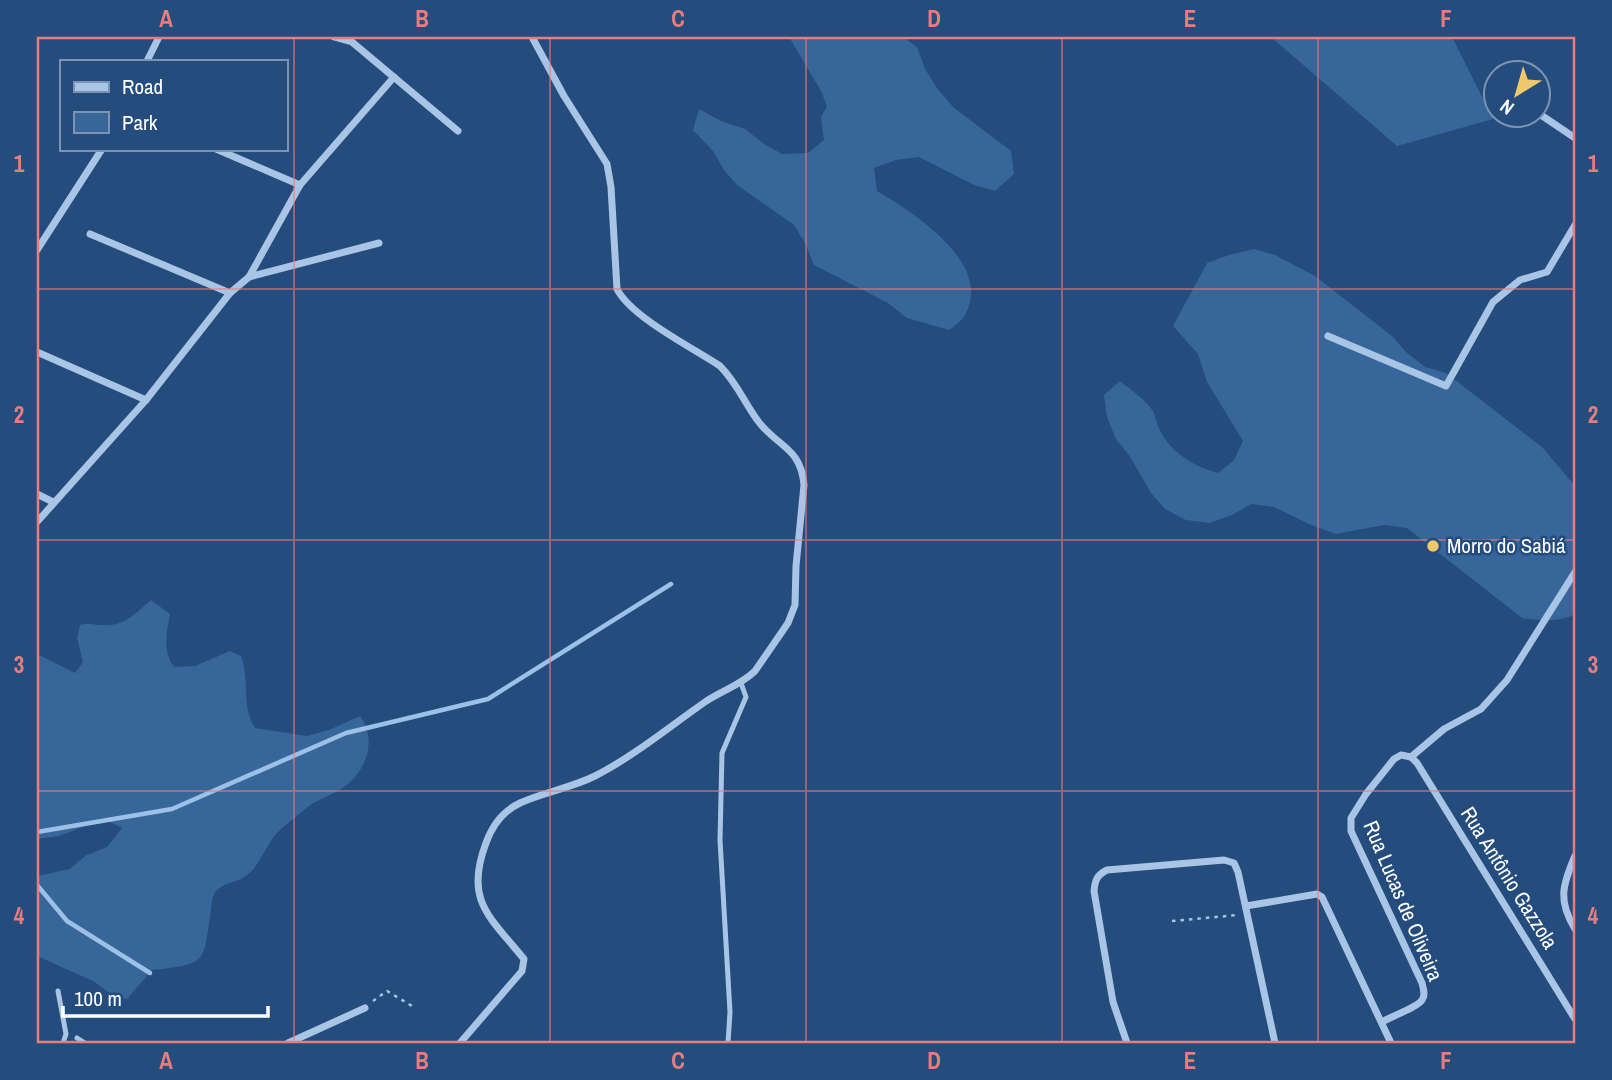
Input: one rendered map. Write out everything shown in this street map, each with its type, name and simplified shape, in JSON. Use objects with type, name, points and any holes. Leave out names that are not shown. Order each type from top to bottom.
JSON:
[{"type":"street","points":[[148,60],[159,37]]},
{"type":"street","points":[[334,37],[352,42],[458,131]]},
{"type":"street","points":[[460,1043],[522,971],[524,959],[490,918],[478,893],[478,869],[487,840],[497,822],[521,803],[596,776],[707,701],[741,683],[755,671],[793,611],[804,485],[798,459],[761,425],[737,384],[720,366],[637,313],[621,297],[617,289],[611,187],[607,164],[564,96],[533,37]]},
{"type":"street","points":[[37,522],[146,400],[230,293],[249,277],[300,185],[394,77]]},
{"type":"street","points":[[1552,122],[1575,138]]},
{"type":"street","points":[[37,250],[101,150]]},
{"type":"street","points":[[218,150],[300,185]]},
{"type":"street","points":[[1328,336],[1446,386],[1493,302],[1520,280],[1547,272],[1575,225]]},
{"type":"street","points":[[90,234],[230,293]]},
{"type":"street","points":[[249,277],[379,243]]},
{"type":"street","points":[[37,352],[146,400]]},
{"type":"street","points":[[37,494],[53,502]]},
{"type":"street","points":[[1411,757],[1444,729],[1480,709],[1507,680],[1575,572]]},
{"type":"street","name":"Rua Lucas de Oliveira","points":[[1382,1022],[1423,1000],[1424,993],[1422,983],[1351,831],[1350,823],[1366,794],[1394,759],[1401,755],[1411,757]]},
{"type":"street","name":"Rua Antônio Gazzola","points":[[1411,757],[1417,762],[1575,1019]]},
{"type":"street","points":[[1575,856],[1563,897],[1563,906],[1575,929]]},
{"type":"street","points":[[1127,1043],[1113,1002],[1094,891],[1100,873],[1107,870],[1224,860],[1234,863],[1238,872],[1275,1043]]},
{"type":"street","points":[[1247,910],[1317,894],[1322,897],[1391,1043]]},
{"type":"street","points":[[288,1043],[365,1008]]},
{"type":"lane","points":[[728,1043],[730,1012],[720,840],[722,753],[746,697],[741,683]]},
{"type":"lane","points":[[58,991],[66,1034],[63,1043]]},
{"type":"lane","points":[[77,1038],[85,1043]]},
{"type":"path","points":[[1172,921],[1247,910]]},
{"type":"path","points":[[365,1008],[387,991],[412,1006]]},
{"type":"green space","points":[[789,37],[903,37],[917,47],[925,69],[953,107],[1011,151],[1014,174],[995,191],[974,185],[919,157],[896,160],[874,168],[877,191],[928,226],[959,259],[969,277],[971,296],[965,315],[949,330],[907,318],[888,303],[814,265],[794,225],[737,185],[713,151],[693,130],[699,109],[721,121],[745,129],[782,154],[808,153],[824,140],[821,117],[827,106]]},
{"type":"green space","points":[[1271,37],[1452,37],[1482,97],[1482,122],[1397,146]]},
{"type":"green space","points":[[1254,249],[1275,255],[1315,276],[1392,336],[1425,367],[1446,373],[1542,447],[1575,486],[1575,614],[1556,620],[1522,618],[1407,528],[1384,525],[1336,534],[1274,507],[1251,504],[1210,523],[1186,520],[1165,509],[1151,493],[1129,455],[1116,439],[1107,417],[1104,395],[1120,381],[1150,407],[1171,447],[1201,467],[1218,473],[1234,460],[1243,441],[1207,382],[1198,354],[1173,326],[1207,263]]},
{"type":"green space","points":[[151,600],[170,614],[167,648],[174,667],[195,666],[230,651],[241,656],[248,711],[255,728],[307,736],[329,730],[360,716],[368,736],[368,746],[363,765],[350,782],[295,817],[274,836],[252,871],[216,891],[200,958],[184,966],[152,970],[127,999],[115,997],[93,981],[37,956],[37,876],[70,869],[85,856],[107,847],[122,828],[104,819],[59,836],[37,839],[37,654],[75,673],[83,662],[77,638],[80,625],[117,624]]},
{"type":"waterway","points":[[37,832],[172,809],[346,733],[488,699],[671,584]]},
{"type":"waterway","points":[[37,885],[67,921],[150,973]]},
{"type":"place","name":"Morro do Sabiá","points":[[1433,546]]}]
